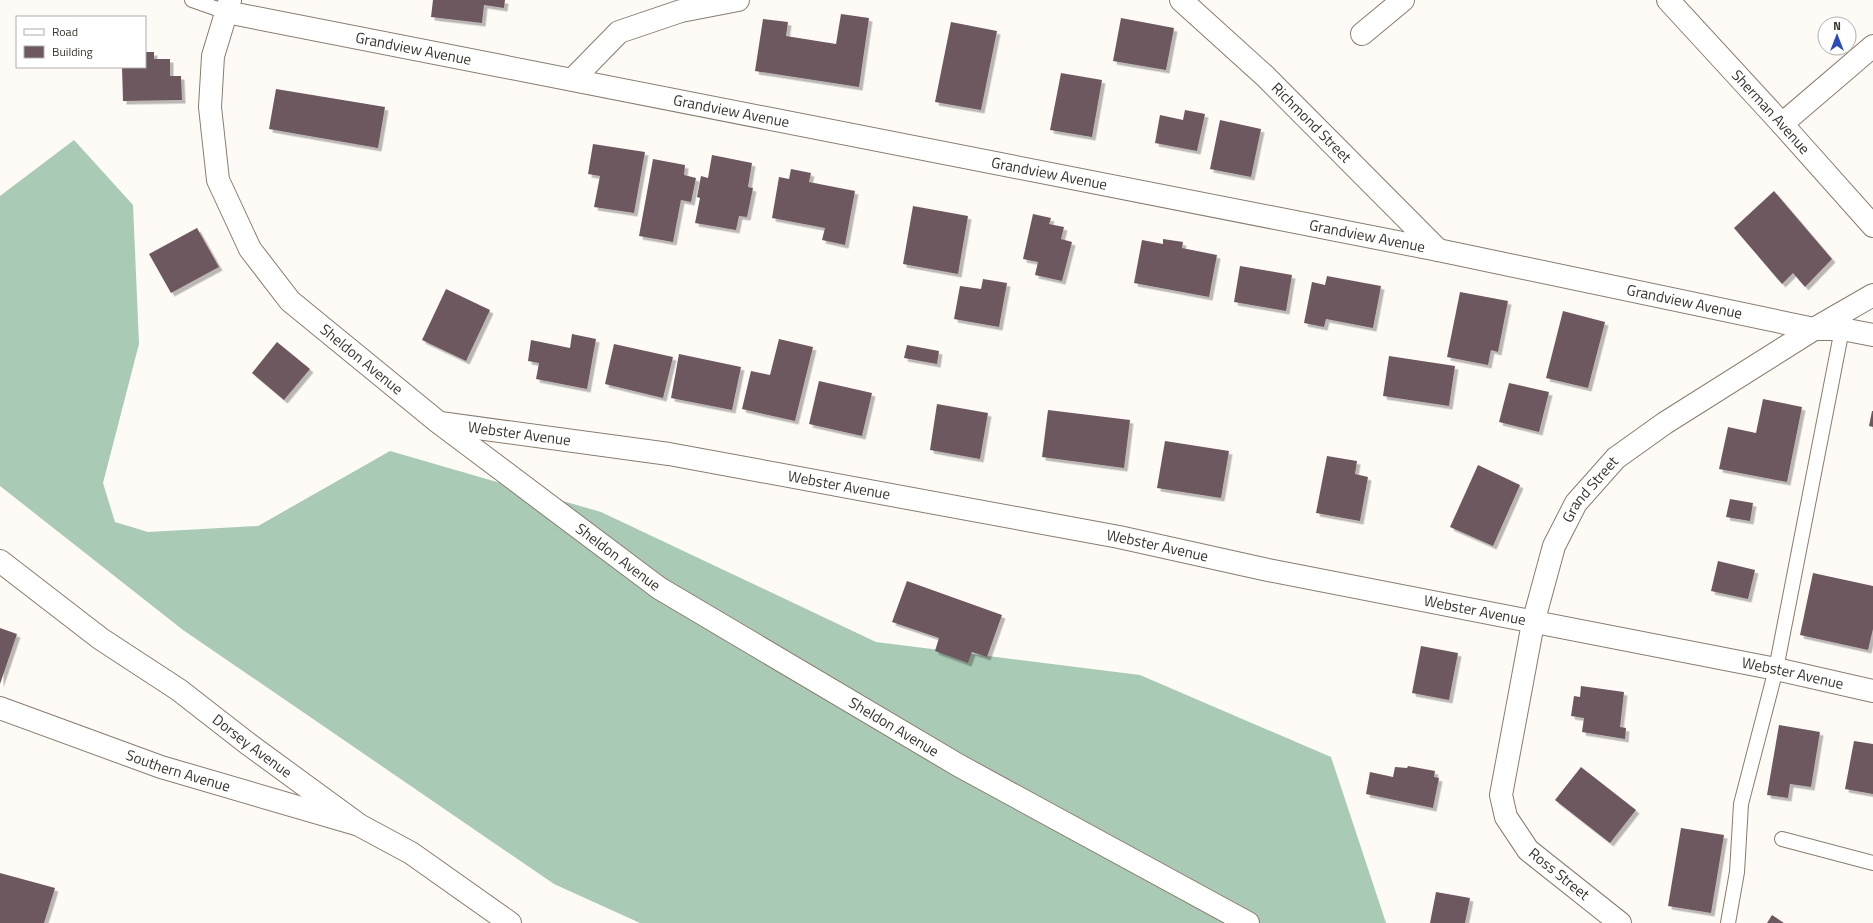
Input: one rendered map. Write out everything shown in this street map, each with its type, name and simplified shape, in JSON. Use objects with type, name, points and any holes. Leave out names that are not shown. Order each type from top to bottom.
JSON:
[{"type":"street","points":[[573,79],[618,32],[681,11],[738,0]]},
{"type":"street","name":"Richmond Street","points":[[1181,0],[1265,76],[1438,250]]},
{"type":"street","points":[[1362,34],[1403,0]]},
{"type":"street","name":"Sherman Avenue","points":[[1668,0],[1873,226]]},
{"type":"street","name":"Grandview Avenue","points":[[228,6],[573,79],[1438,250],[1814,329],[1842,330],[1873,335]]},
{"type":"street","name":"Sheldon Avenue","points":[[228,6],[213,56],[210,107],[218,180],[250,249],[290,301],[438,422],[659,588],[958,764],[1248,923]]},
{"type":"street","points":[[1782,124],[1873,46]]},
{"type":"street","name":"Grand Street","points":[[1506,817],[1501,795],[1534,623],[1554,546],[1576,504],[1616,458],[1665,423],[1814,329],[1873,295]]},
{"type":"street","name":"Webster Avenue","points":[[438,422],[684,457],[1119,537],[1268,570],[1776,669],[1873,691]]},
{"type":"street","name":"Dorsey Avenue","points":[[0,561],[101,640],[179,690],[247,743],[359,825],[410,853],[510,923]]},
{"type":"street","name":"Southern Avenue","points":[[0,708],[161,766],[359,825]]},
{"type":"street","name":"Ross Street","points":[[1506,817],[1528,850],[1620,923]]},
{"type":"lane","points":[[192,0],[228,6]]},
{"type":"lane","points":[[1728,923],[1737,872],[1742,804],[1776,669],[1842,330]]},
{"type":"lane","points":[[1782,839],[1873,863]]},
{"type":"green space","points":[[74,140],[133,205],[139,344],[103,483],[115,522],[148,532],[258,526],[390,451],[601,512],[876,642],[1140,675],[1331,757],[1386,923],[640,923],[554,884],[183,630],[0,486],[0,196]]},
{"type":"building","points":[[433,0],[505,0],[504,8],[484,5],[482,23],[431,17]]},
{"type":"building","points":[[841,14],[869,18],[859,87],[755,71],[763,19],[788,22],[786,36],[836,44]]},
{"type":"building","points":[[1121,18],[1174,28],[1166,70],[1113,61]]},
{"type":"building","points":[[951,22],[997,31],[981,110],[935,102]]},
{"type":"building","points":[[146,52],[154,52],[154,59],[170,59],[170,76],[181,76],[182,100],[123,101],[122,68],[146,68]]},
{"type":"building","points":[[1061,73],[1102,80],[1092,137],[1050,130]]},
{"type":"building","points":[[276,89],[385,107],[378,148],[269,129]]},
{"type":"building","points":[[1185,110],[1205,114],[1197,151],[1155,143],[1160,115],[1183,120]]},
{"type":"building","points":[[1220,120],[1261,129],[1251,177],[1210,169]]},
{"type":"building","points":[[593,144],[645,152],[634,213],[594,207],[600,176],[588,174]]},
{"type":"building","points":[[712,155],[752,163],[748,187],[753,188],[747,217],[739,216],[736,230],[695,223],[700,198],[697,197],[701,176],[708,178]]},
{"type":"building","points":[[653,159],[685,165],[684,175],[696,178],[691,202],[681,200],[673,242],[639,236]]},
{"type":"building","points":[[791,169],[811,173],[809,182],[855,191],[845,245],[822,240],[825,228],[772,218],[779,177],[789,179]]},
{"type":"building","points":[[1774,191],[1832,259],[1805,287],[1793,273],[1782,284],[1734,228]]},
{"type":"building","points":[[913,206],[968,216],[958,274],[903,264]]},
{"type":"building","points":[[1033,214],[1051,218],[1049,224],[1064,227],[1061,239],[1072,242],[1062,281],[1035,275],[1038,262],[1023,259]]},
{"type":"building","points":[[197,228],[219,267],[171,293],[149,254]]},
{"type":"building","points":[[1163,239],[1183,242],[1182,248],[1217,255],[1209,297],[1134,283],[1142,240],[1163,244]]},
{"type":"building","points":[[1240,266],[1292,275],[1286,311],[1234,302]]},
{"type":"building","points":[[1327,276],[1381,286],[1373,328],[1326,319],[1324,327],[1304,323],[1312,282],[1325,285]]},
{"type":"building","points":[[983,279],[1007,283],[999,327],[954,319],[960,286],[981,289]]},
{"type":"building","points":[[446,289],[490,310],[466,361],[422,340]]},
{"type":"building","points":[[1460,292],[1508,301],[1498,352],[1491,350],[1488,365],[1447,357]]},
{"type":"building","points":[[1563,311],[1605,322],[1588,388],[1546,378]]},
{"type":"building","points":[[572,334],[596,339],[587,389],[536,379],[539,363],[528,361],[531,340],[570,348]]},
{"type":"building","points":[[779,339],[813,347],[795,421],[742,409],[751,371],[770,375]]},
{"type":"building","points":[[277,342],[310,369],[284,400],[252,373]]},
{"type":"building","points":[[614,344],[673,357],[663,398],[605,384]]},
{"type":"building","points":[[907,345],[939,351],[937,364],[904,358]]},
{"type":"building","points":[[679,354],[741,367],[732,410],[671,398]]},
{"type":"building","points":[[1389,356],[1455,366],[1449,406],[1383,396]]},
{"type":"building","points":[[819,381],[872,393],[862,436],[809,424]]},
{"type":"building","points":[[1509,383],[1549,392],[1539,432],[1499,422]]},
{"type":"building","points":[[1763,399],[1802,407],[1787,482],[1719,469],[1728,427],[1756,433]]},
{"type":"building","points":[[937,404],[988,413],[980,459],[930,450]]},
{"type":"building","points":[[1048,410],[1130,420],[1124,468],[1042,457]]},
{"type":"building","points":[[1873,411],[1873,427],[1869,426]]},
{"type":"building","points":[[1165,441],[1229,451],[1221,498],[1157,488]]},
{"type":"building","points":[[1327,456],[1357,461],[1355,474],[1368,477],[1360,521],[1316,513]]},
{"type":"building","points":[[1478,465],[1520,485],[1493,546],[1450,527]]},
{"type":"building","points":[[1730,499],[1753,503],[1750,521],[1726,517]]},
{"type":"building","points":[[1718,561],[1755,570],[1748,599],[1711,591]]},
{"type":"building","points":[[1813,573],[1873,586],[1873,629],[1868,650],[1800,635]]},
{"type":"building","points":[[907,581],[1002,615],[987,657],[972,652],[968,663],[935,651],[939,638],[892,622]]},
{"type":"building","points":[[0,628],[17,634],[0,684]]},
{"type":"building","points":[[1421,646],[1458,653],[1449,700],[1412,693]]},
{"type":"building","points":[[1581,686],[1624,692],[1620,727],[1626,728],[1625,739],[1582,732],[1584,718],[1571,716],[1574,696],[1580,697]]},
{"type":"building","points":[[1779,725],[1820,732],[1811,787],[1790,784],[1788,798],[1767,795]]},
{"type":"building","points":[[1854,741],[1873,744],[1873,794],[1845,789]]},
{"type":"building","points":[[1408,766],[1435,771],[1434,777],[1439,778],[1433,808],[1366,794],[1370,772],[1393,777],[1395,767],[1407,768]]},
{"type":"building","points":[[1581,767],[1636,810],[1610,843],[1555,800]]},
{"type":"building","points":[[1681,828],[1724,835],[1711,913],[1668,906]]},
{"type":"building","points":[[0,873],[55,888],[44,923],[0,923]]},
{"type":"building","points":[[1436,892],[1470,898],[1465,923],[1430,923]]},
{"type":"building","points":[[1772,915],[1784,923],[1767,923]]}]
